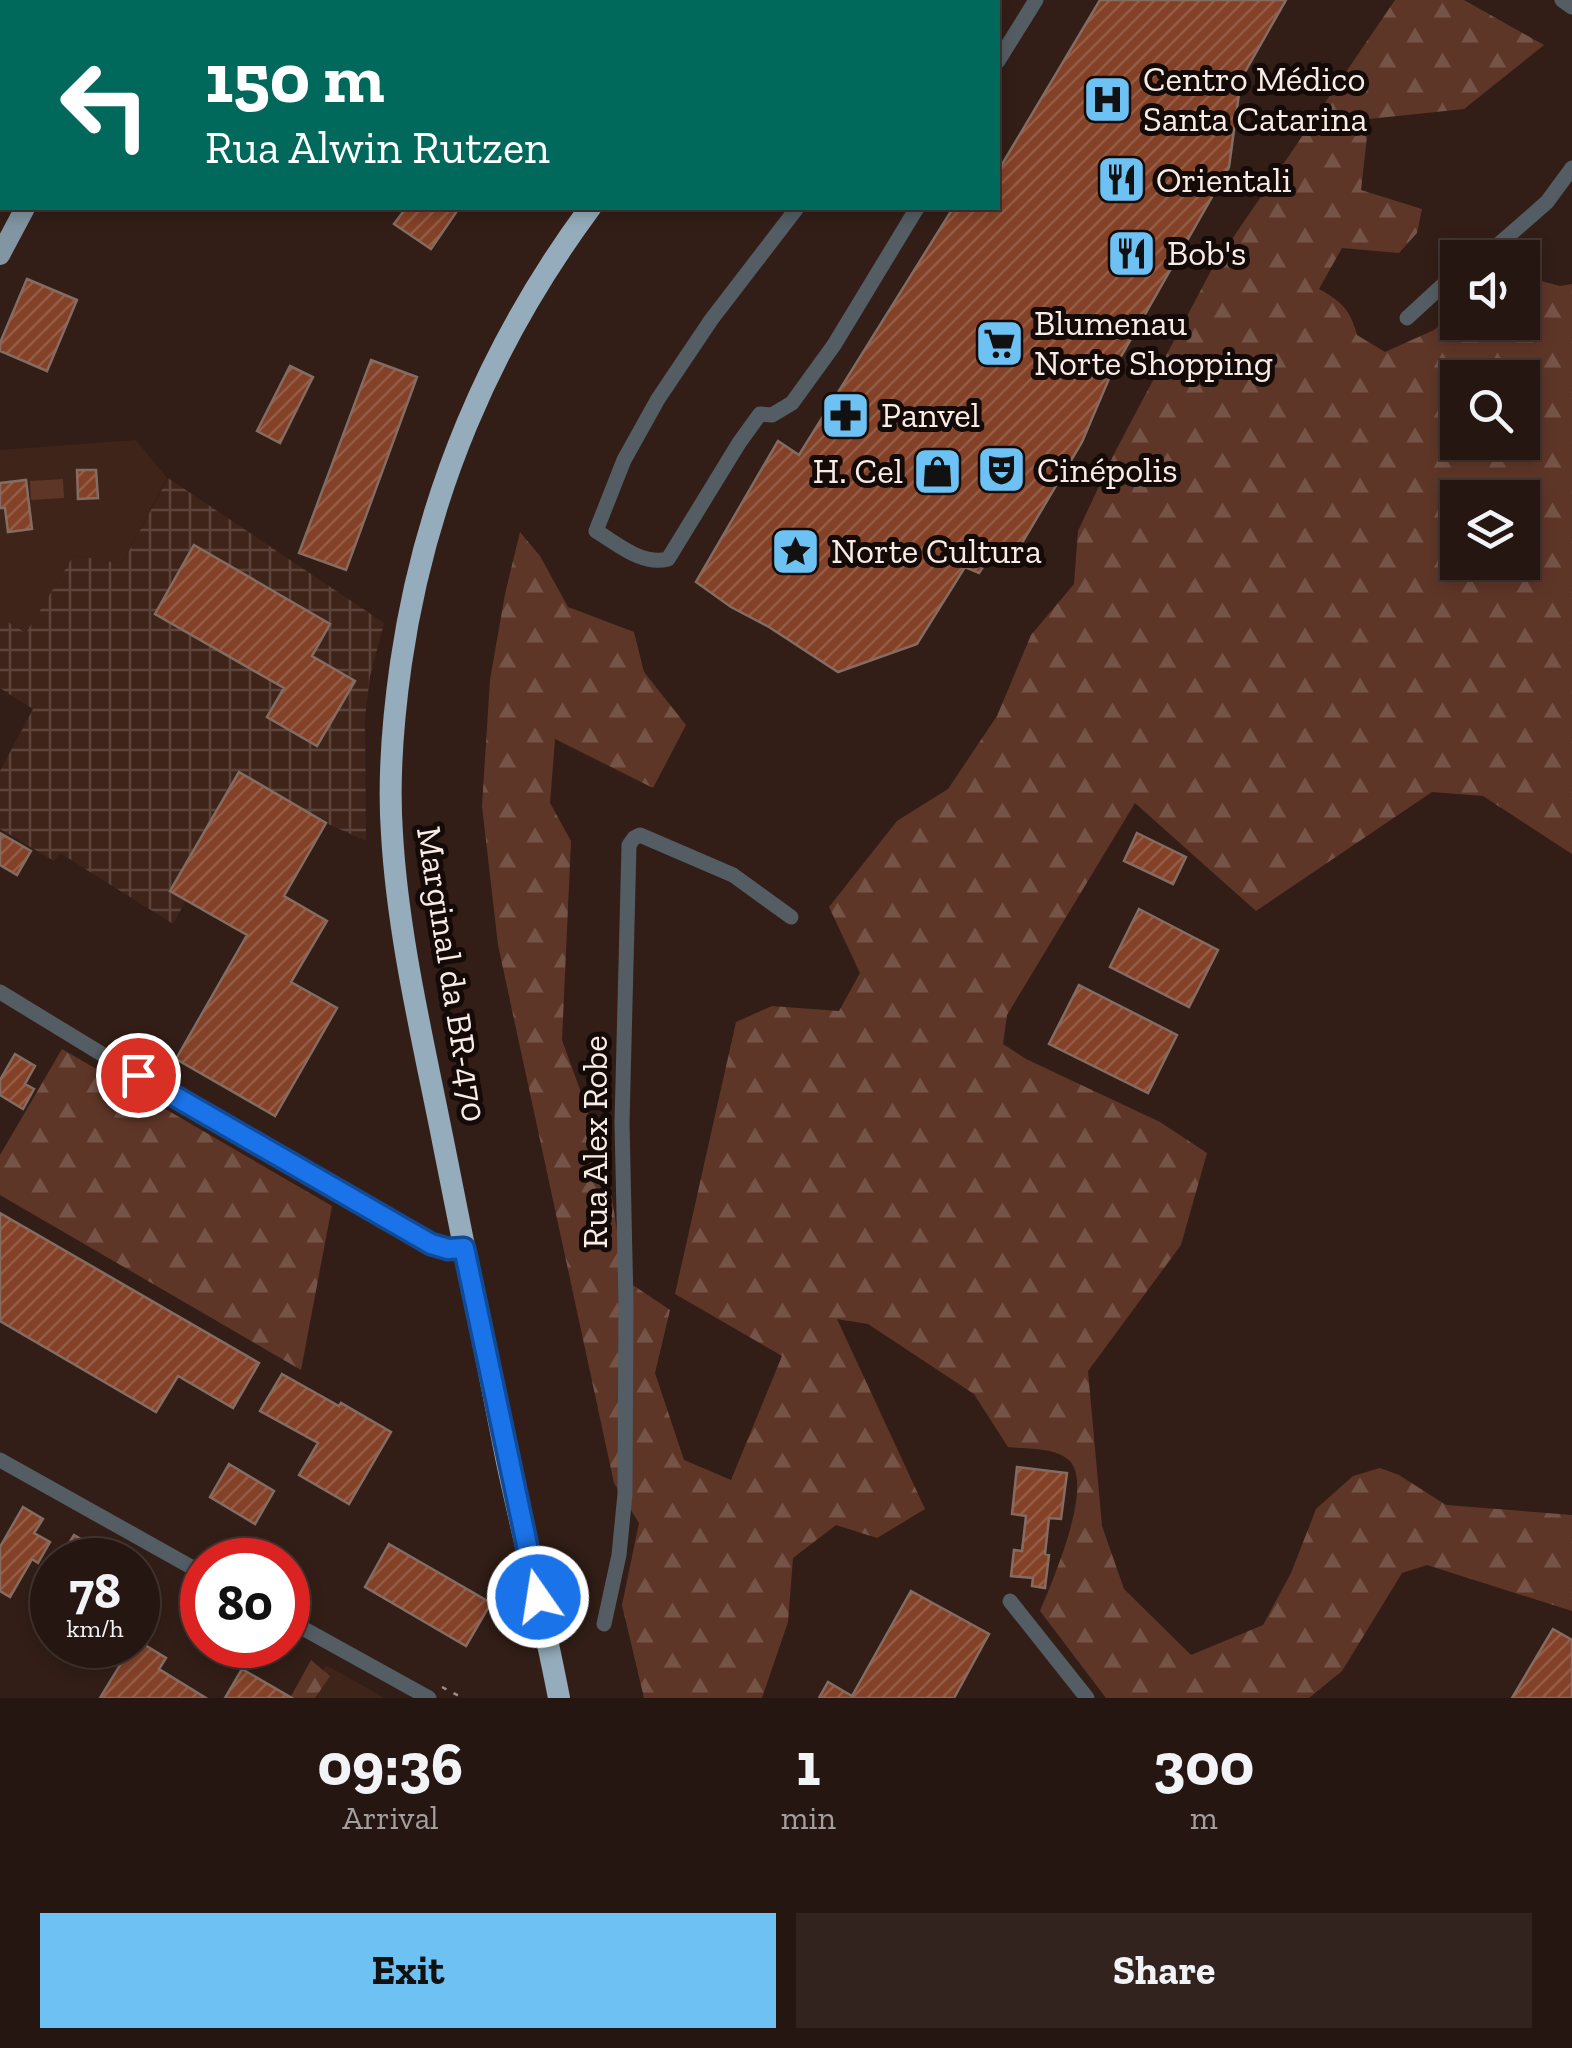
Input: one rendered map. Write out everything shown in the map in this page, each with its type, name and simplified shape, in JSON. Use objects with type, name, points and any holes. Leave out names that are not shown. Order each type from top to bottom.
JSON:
[{"type":"highway","name":"Marginal da BR-470","points":[[559,1698],[464,1248],[400,910],[391,809],[395,708],[414,587],[427,536],[462,432],[483,384],[557,252],[588,210]]},
{"type":"highway","points":[[557,252],[598,210]]},
{"type":"main road","points":[[0,255],[23,210]]},
{"type":"street","points":[[1562,0],[1572,7]]},
{"type":"street","points":[[1000,57],[1034,1]]},
{"type":"street","points":[[1504,240],[1547,202],[1572,168]]},
{"type":"street","points":[[796,210],[691,348],[640,429],[617,477],[596,532],[646,560],[668,560],[760,414],[772,415],[792,403],[834,345],[915,210]]},
{"type":"street","points":[[1407,318],[1440,287]]},
{"type":"street","name":"Rua Alex Robe","points":[[604,1624],[619,1555],[626,1494],[622,1123],[629,844],[640,835],[733,875],[791,917]]},
{"type":"street","points":[[0,992],[431,1244],[464,1248]]},
{"type":"street","points":[[0,1460],[180,1561]]},
{"type":"street","points":[[1010,1601],[1087,1698]]},
{"type":"street","points":[[310,1632],[428,1698]]},
{"type":"street","name":"Marginal da BR-470","points":[[545,1698],[552,1664]]},
{"type":"shaded area","points":[[136,440],[167,478],[122,564],[74,555],[26,633],[0,617],[0,450]]},
{"type":"shaded area","points":[[168,478],[384,623],[370,676],[365,717],[366,841],[326,823],[239,773],[173,924],[60,853],[54,861],[0,829],[0,771],[33,709],[0,688],[0,617],[26,633],[74,555],[122,564]]},
{"type":"shaded area","points":[[326,1665],[385,1698],[307,1698]]},
{"type":"green space","points":[[1395,0],[1464,0],[1544,45],[1464,109],[1369,119],[1361,190],[1422,209],[1417,233],[1399,253],[1342,248],[1319,289],[1344,307],[1357,335],[1385,352],[1440,325],[1440,340],[1540,340],[1540,281],[1560,286],[1572,284],[1572,854],[1483,796],[1432,792],[1256,911],[1135,803],[1007,1015],[1003,1044],[1026,1059],[1160,1122],[1207,1153],[1181,1245],[1088,1371],[1102,1526],[1124,1589],[1191,1655],[1263,1625],[1291,1573],[1316,1509],[1353,1476],[1380,1468],[1399,1475],[1446,1505],[1572,1515],[1572,1611],[1427,1565],[1402,1573],[1342,1671],[1309,1698],[1106,1698],[1040,1611],[1074,1511],[1076,1472],[1069,1460],[1048,1451],[1008,1447],[974,1394],[868,1324],[837,1319],[925,1509],[877,1538],[836,1525],[793,1558],[788,1622],[762,1698],[644,1698],[622,1605],[639,1523],[614,1483],[498,945],[482,806],[490,680],[520,532],[540,556],[568,607],[634,632],[644,672],[686,725],[653,788],[555,739],[550,803],[571,841],[562,1040],[607,1164],[624,1279],[670,1310],[655,1373],[684,1460],[731,1480],[782,1356],[675,1294],[736,1022],[772,1006],[839,1011],[860,973],[829,907],[897,821],[948,789],[997,716],[1031,635],[1074,584],[1078,531],[1115,452],[1213,267]]},
{"type":"green space","points":[[63,479],[64,498],[31,500],[30,481]]},
{"type":"green space","points":[[62,1049],[332,1206],[301,1370],[0,1195],[0,1155]]},
{"type":"green space","points":[[310,1662],[330,1676],[315,1698],[290,1698],[310,1668]]},
{"type":"building","name":"Blumenau Norte Shopping","points":[[1100,0],[1286,0],[1241,79],[1229,167],[1111,374],[1082,442],[1013,558],[996,548],[979,573],[965,567],[917,644],[838,672],[696,582],[778,441],[799,455],[952,210],[1000,210],[1000,168]]},
{"type":"building","points":[[404,210],[458,210],[431,249],[394,224]]},
{"type":"building","points":[[27,279],[77,300],[47,371],[0,351]]},
{"type":"building","points":[[371,360],[417,377],[346,570],[299,553]]},
{"type":"building","points":[[290,366],[313,377],[280,443],[257,431]]},
{"type":"building","points":[[77,470],[96,470],[98,498],[78,499]]},
{"type":"building","points":[[26,480],[32,529],[8,532],[5,508],[0,508],[0,483]]},
{"type":"building","points":[[194,545],[330,624],[312,656],[355,681],[317,746],[267,717],[284,688],[155,614]]},
{"type":"building","points":[[239,772],[326,823],[284,896],[327,921],[291,982],[337,1008],[275,1116],[176,1059],[247,935],[170,891]]},
{"type":"building","points":[[0,833],[31,851],[17,875],[0,865]]},
{"type":"building","points":[[1137,833],[1186,857],[1173,884],[1124,861]]},
{"type":"building","points":[[1139,909],[1218,950],[1189,1007],[1110,967]]},
{"type":"building","points":[[1079,985],[1177,1035],[1148,1093],[1049,1044]]},
{"type":"building","points":[[15,1054],[35,1066],[25,1084],[34,1089],[23,1109],[0,1095],[0,1080]]},
{"type":"building","points":[[0,1213],[259,1363],[233,1408],[178,1376],[156,1412],[0,1321]]},
{"type":"building","points":[[282,1374],[391,1432],[349,1504],[299,1475],[318,1443],[260,1411]]},
{"type":"building","points":[[229,1464],[274,1491],[255,1524],[210,1497]]},
{"type":"building","points":[[1017,1467],[1067,1473],[1061,1519],[1049,1518],[1045,1588],[1032,1586],[1033,1578],[1011,1576],[1014,1550],[1022,1551],[1026,1516],[1012,1514]]},
{"type":"building","points":[[23,1507],[43,1519],[34,1533],[43,1538],[30,1538],[30,1562],[10,1597],[0,1591],[0,1547]]},
{"type":"building","points":[[389,1544],[491,1603],[466,1646],[365,1587]]},
{"type":"building","points":[[911,1591],[989,1634],[954,1698],[819,1698],[828,1682],[852,1696]]},
{"type":"building","points":[[1553,1629],[1572,1640],[1572,1698],[1512,1698]]},
{"type":"building","points":[[118,1668],[160,1668],[206,1698],[100,1698]]},
{"type":"building","points":[[242,1669],[292,1698],[225,1698]]},
{"type":"place","name":"Centro Médico Santa Catarina","points":[[1108,99]]},
{"type":"place","name":"Orientali","points":[[1121,180]]},
{"type":"place","name":"Bob's","points":[[1132,253]]},
{"type":"place","name":"Blumenau Norte Shopping","points":[[999,343]]},
{"type":"place","name":"Panvel","points":[[846,415]]},
{"type":"place","name":"Cinépolis","points":[[1002,470]]},
{"type":"place","name":"H. Cel","points":[[938,471]]},
{"type":"place","name":"Norte Cultura","points":[[796,551]]},
{"type":"route","points":[[138,1075],[431,1244],[464,1248],[538,1597]]}]
